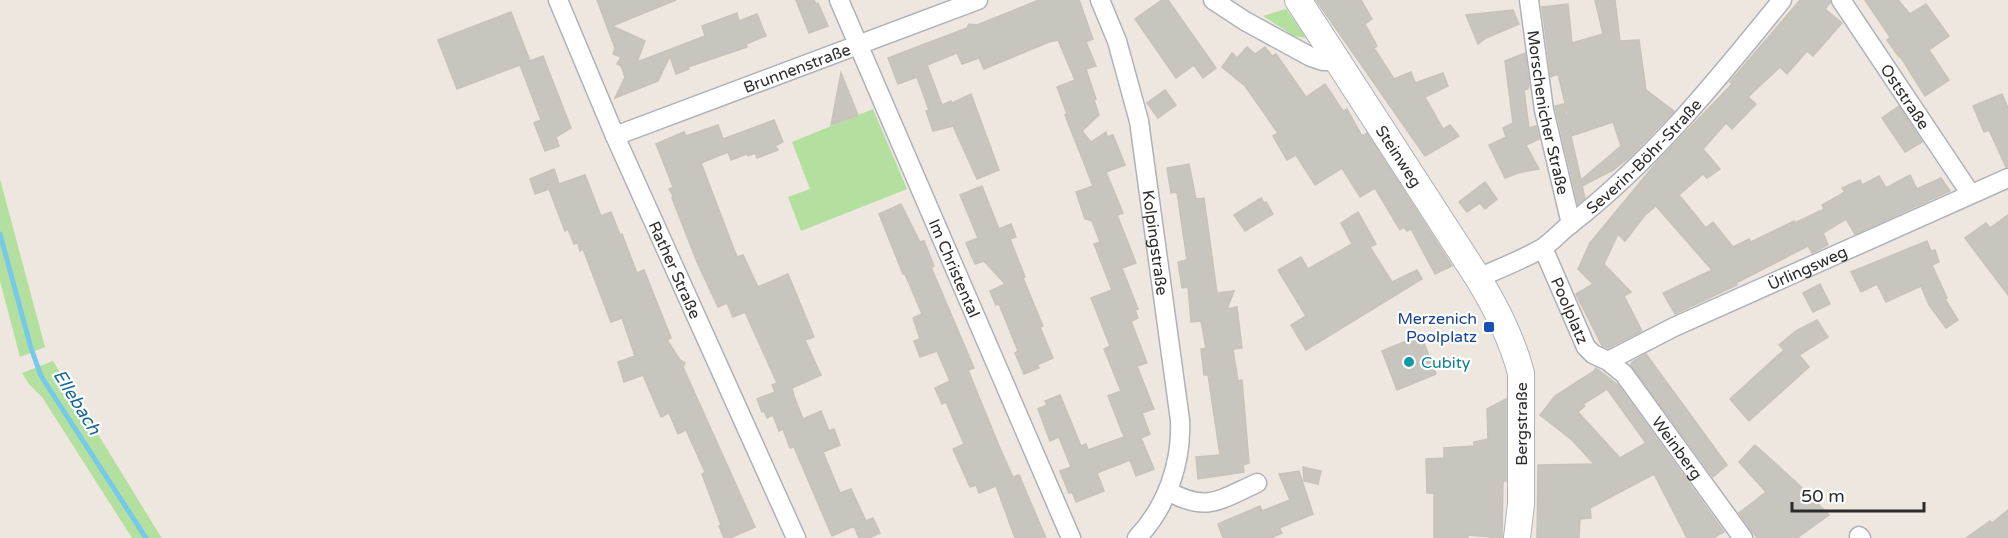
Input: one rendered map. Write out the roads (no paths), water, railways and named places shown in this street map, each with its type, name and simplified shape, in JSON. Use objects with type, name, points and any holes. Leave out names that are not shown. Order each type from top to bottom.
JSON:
[{"type":"street","name":"Rather Straße","points":[[558,0],[615,136],[796,538]]},
{"type":"street","name":"Im Christental","points":[[839,0],[1071,538]]},
{"type":"street","name":"Brunnenstraße","points":[[615,136],[978,0]]},
{"type":"street","name":"Kolpingstraße","points":[[1100,0],[1117,41],[1138,121],[1180,420],[1181,441],[1177,465],[1168,491],[1155,516],[1137,538]]},
{"type":"street","points":[[1213,0],[1245,21],[1311,57],[1323,61],[1338,61]]},
{"type":"street","name":"Steinweg","points":[[1299,0],[1500,314]]},
{"type":"street","name":"Morschenicher Straße","points":[[1529,0],[1544,110],[1571,224]]},
{"type":"street","name":"Severin-Böhr-Straße","points":[[1478,278],[1542,248],[1593,207],[1652,151],[1729,66],[1782,0]]},
{"type":"street","name":"Oststraße","points":[[1841,0],[1970,194]]},
{"type":"street","name":"Ürlingsweg","points":[[1608,361],[1674,327],[2008,178]]},
{"type":"street","name":"Poolplatz","points":[[1542,248],[1586,347],[1593,354],[1608,361]]},
{"type":"street","name":"Bergstraße","points":[[1500,314],[1521,373],[1521,504],[1517,538]]},
{"type":"street","name":"Weinberg","points":[[1608,361],[1624,374],[1743,538]]},
{"type":"street","points":[[1168,491],[1185,500],[1211,503],[1257,483]]},
{"type":"waterway","name":"Ellebach","points":[[0,234],[31,348],[41,376],[146,538]]},
{"type":"place","name":"Merzenich Poolplatz","points":[[1489,327]]},
{"type":"place","name":"Cubity","points":[[1409,362]]}]
